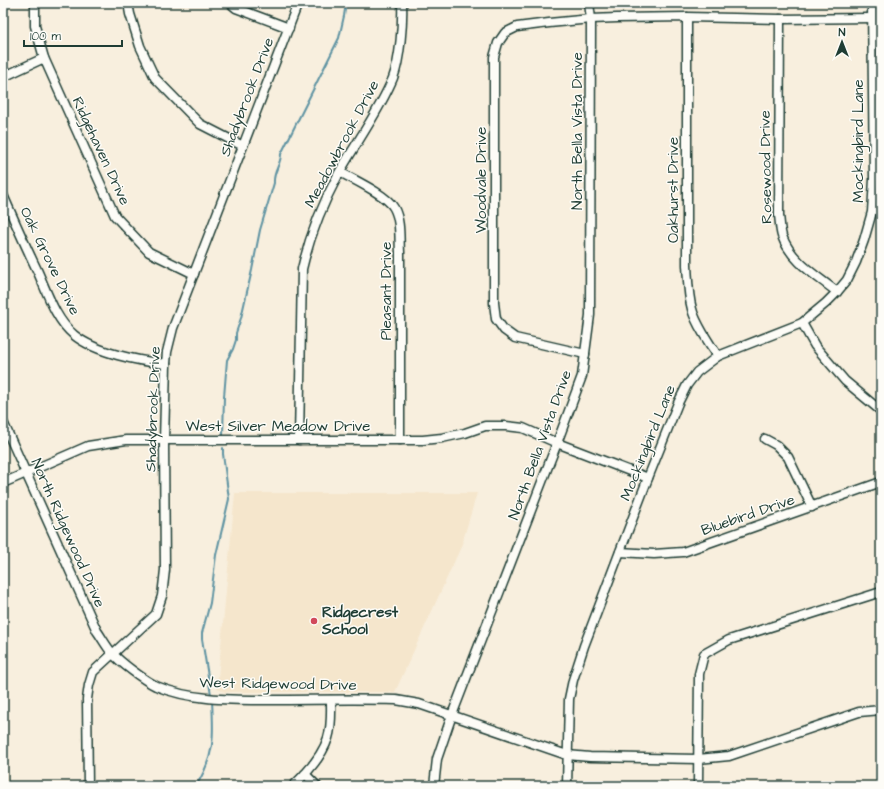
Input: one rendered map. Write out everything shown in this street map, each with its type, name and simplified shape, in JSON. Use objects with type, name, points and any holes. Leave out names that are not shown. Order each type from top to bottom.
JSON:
[{"type":"street","name":"Ridgehaven Drive","points":[[35,3],[35,26],[44,58],[115,216],[149,252],[194,274]]},
{"type":"street","points":[[128,3],[140,46],[155,78],[200,124],[243,146]]},
{"type":"street","points":[[230,3],[236,8],[289,28]]},
{"type":"street","name":"Shadybrook Drive","points":[[88,786],[87,699],[93,672],[156,614],[162,596],[165,570],[164,441],[166,364],[167,352],[173,328],[298,3]]},
{"type":"street","name":"Meadowbrook Drive","points":[[299,440],[302,269],[310,240],[327,197],[340,172],[378,110],[393,76],[400,44],[402,3]]},
{"type":"street","name":"North Bella Vista Drive","points":[[434,786],[437,759],[452,715],[582,376],[590,315],[591,19],[589,3]]},
{"type":"street","name":"Mockingbird Lane","points":[[567,786],[569,699],[573,680],[584,646],[648,478],[678,403],[687,385],[697,372],[718,356],[802,323],[837,292],[847,280],[856,262],[872,212],[874,179],[872,3]]},
{"type":"street","name":"Woodvale Drive","points":[[585,354],[515,338],[504,330],[496,319],[494,303],[494,57],[498,43],[505,33],[517,27],[591,19],[687,17],[780,19],[872,18]]},
{"type":"street","name":"Oakhurst Drive","points":[[687,17],[688,288],[692,310],[708,342],[718,356]]},
{"type":"street","name":"Rosewood Drive","points":[[780,19],[780,215],[782,235],[787,247],[798,261],[837,292]]},
{"type":"street","points":[[3,77],[44,58]]},
{"type":"street","name":"Pleasant Drive","points":[[340,172],[386,199],[394,208],[399,225],[400,440]]},
{"type":"street","name":"Oak Grove Drive","points":[[3,195],[49,298],[62,323],[75,336],[88,344],[140,361],[166,364]]},
{"type":"street","points":[[802,323],[815,346],[845,381],[881,411]]},
{"type":"street","name":"North Ridgewood Drive","points":[[3,422],[97,630],[112,654]]},
{"type":"street","name":"West Silver Meadow Drive","points":[[3,483],[88,446],[126,440],[423,440],[465,433],[485,426],[523,428],[557,444],[648,478]]},
{"type":"street","points":[[765,439],[776,445],[788,457],[812,507]]},
{"type":"street","name":"Bluebird Drive","points":[[620,552],[654,554],[683,552],[881,482]]},
{"type":"street","points":[[698,786],[698,674],[704,654],[729,640],[881,592]]},
{"type":"street","name":"West Ridgewood Drive","points":[[112,654],[136,673],[156,685],[186,695],[217,699],[396,700],[419,704],[567,755],[590,757],[698,759],[729,756],[859,712],[881,710]]},
{"type":"street","points":[[293,786],[306,774],[321,752],[328,738],[331,722],[331,700]]},
{"type":"street","points":[[306,774],[316,786]]},
{"type":"shaded area","points":[[235,493],[477,493],[461,547],[395,692],[225,692],[217,689]]},
{"type":"waterway","points":[[223,436],[227,360],[236,340],[236,333],[241,318],[260,230],[275,175],[281,154],[339,38],[346,3]]},
{"type":"waterway","points":[[211,695],[202,633],[210,603],[216,555],[229,499],[223,448]]},
{"type":"waterway","points":[[196,786],[207,765],[212,745],[212,701]]},
{"type":"place","name":"Ridgecrest School","points":[[314,621]]}]
